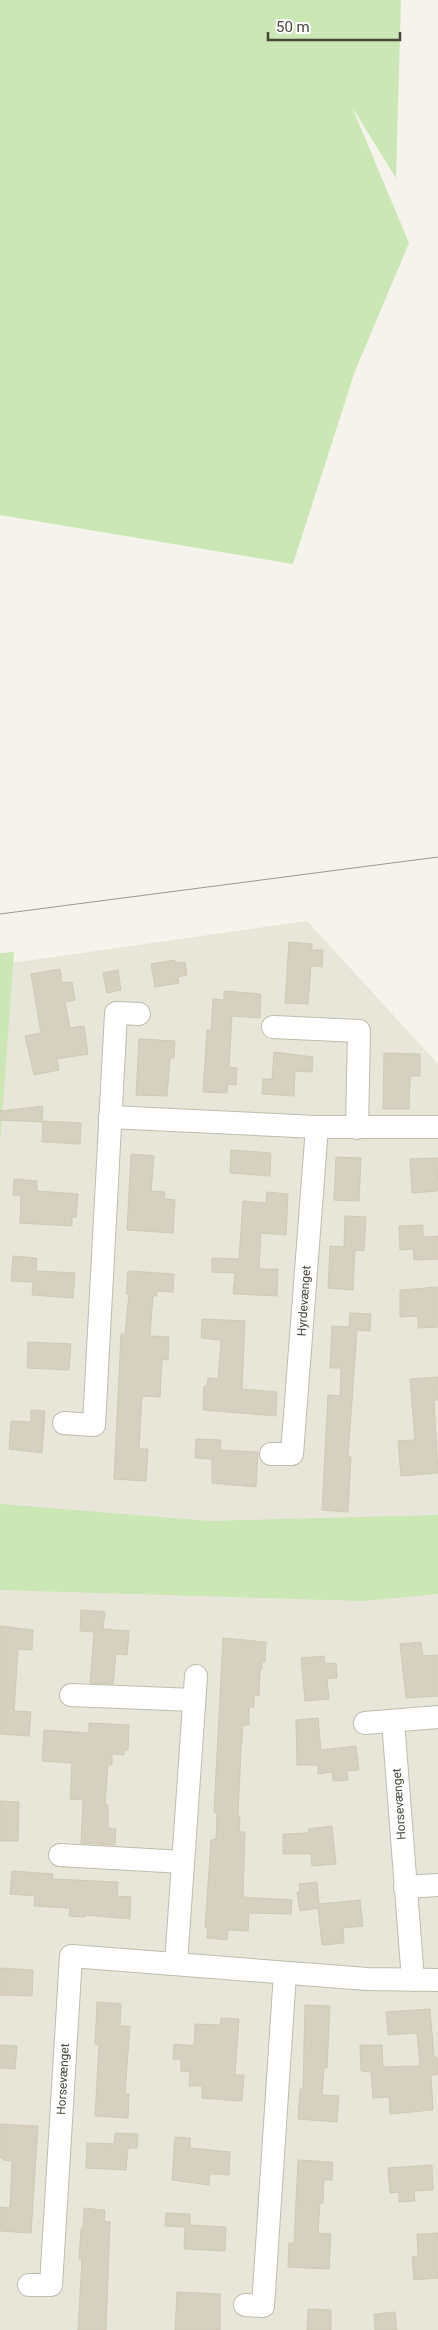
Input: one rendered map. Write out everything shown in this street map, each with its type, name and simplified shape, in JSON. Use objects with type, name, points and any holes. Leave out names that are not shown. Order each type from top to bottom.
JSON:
[{"type":"street","points":[[64,1423],[94,1425],[116,1013],[139,1014]]},
{"type":"street","points":[[273,1027],[359,1031],[357,1128]]},
{"type":"street","points":[[110,1117],[317,1127],[438,1127]]},
{"type":"street","name":"Hyrdevænget","points":[[271,1454],[292,1454],[317,1127]]},
{"type":"street","points":[[176,1964],[196,1676]]},
{"type":"street","points":[[71,1694],[194,1700]]},
{"type":"street","points":[[365,1723],[438,1717]]},
{"type":"street","name":"Horsevænget","points":[[393,1721],[413,1980]]},
{"type":"street","points":[[60,1855],[183,1862]]},
{"type":"street","points":[[405,1887],[438,1885]]},
{"type":"street","name":"Horsevænget","points":[[28,2285],[51,2285],[71,1956],[367,1979],[438,1980]]},
{"type":"street","points":[[245,2305],[263,2306],[284,1973]]},
{"type":"shaded area","points":[[307,921],[438,1064],[438,2330],[0,2330],[0,963],[26,961]]},
{"type":"green space","points":[[0,0],[401,0],[396,178],[352,107],[409,243],[355,371],[293,564],[0,515]]},
{"type":"green space","points":[[14,952],[0,1144],[0,953]]},
{"type":"green space","points":[[0,1504],[210,1521],[438,1515],[438,1594],[363,1601],[0,1590]]},
{"type":"building","points":[[289,942],[312,944],[312,950],[323,950],[322,967],[311,966],[308,1004],[285,1003]]},
{"type":"building","points":[[175,960],[175,963],[185,962],[187,975],[178,977],[179,983],[155,987],[151,964]]},
{"type":"building","points":[[60,969],[62,983],[72,982],[75,1000],[65,1002],[70,1028],[84,1026],[88,1054],[57,1059],[59,1070],[34,1075],[25,1036],[41,1033],[31,974]]},
{"type":"building","points":[[118,970],[121,990],[107,993],[103,973]]},
{"type":"building","points":[[224,991],[261,994],[260,1018],[232,1016],[229,1067],[237,1068],[236,1085],[228,1084],[227,1093],[203,1092],[207,1030],[211,1031],[213,999],[224,1000]]},
{"type":"building","points":[[139,1039],[175,1041],[174,1058],[170,1058],[167,1096],[136,1095]]},
{"type":"building","points":[[274,1052],[313,1057],[312,1072],[295,1071],[294,1096],[262,1094],[263,1079],[272,1079]]},
{"type":"building","points":[[384,1053],[420,1054],[420,1076],[410,1076],[409,1109],[383,1109]]},
{"type":"building","points":[[43,1106],[42,1122],[0,1120],[0,1111]]},
{"type":"building","points":[[43,1121],[81,1123],[80,1144],[42,1142]]},
{"type":"building","points":[[231,1150],[271,1153],[270,1176],[230,1173]]},
{"type":"building","points":[[131,1154],[154,1156],[151,1191],[165,1192],[164,1199],[175,1200],[173,1233],[127,1230]]},
{"type":"building","points":[[336,1157],[361,1158],[359,1201],[334,1200]]},
{"type":"building","points":[[438,1158],[437,1191],[412,1193],[410,1159]]},
{"type":"building","points":[[14,1179],[37,1181],[37,1191],[78,1194],[76,1217],[72,1217],[72,1226],[20,1223],[21,1195],[13,1195]]},
{"type":"building","points":[[267,1192],[288,1194],[286,1235],[261,1233],[259,1269],[278,1269],[277,1296],[233,1294],[235,1273],[212,1272],[212,1258],[239,1259],[243,1201],[266,1203]]},
{"type":"building","points":[[345,1216],[366,1217],[364,1251],[355,1250],[353,1290],[328,1288],[330,1246],[344,1247]]},
{"type":"building","points":[[423,1225],[423,1237],[438,1236],[438,1259],[414,1260],[413,1249],[400,1250],[399,1226]]},
{"type":"building","points":[[13,1256],[37,1258],[36,1271],[75,1273],[73,1298],[32,1295],[33,1282],[11,1281]]},
{"type":"building","points":[[128,1271],[174,1274],[173,1292],[157,1291],[157,1296],[153,1296],[150,1336],[169,1337],[168,1360],[162,1359],[160,1397],[142,1396],[139,1449],[148,1449],[146,1481],[114,1479],[121,1334],[125,1334],[129,1294],[126,1294]]},
{"type":"building","points":[[438,1287],[438,1327],[418,1328],[418,1316],[400,1317],[400,1290]]},
{"type":"building","points":[[350,1313],[371,1314],[370,1331],[357,1330],[348,1457],[351,1457],[348,1512],[322,1510],[328,1395],[340,1396],[341,1368],[330,1368],[332,1326],[349,1327]]},
{"type":"building","points":[[202,1319],[245,1321],[242,1389],[277,1392],[276,1416],[203,1410],[204,1386],[207,1386],[208,1378],[218,1379],[221,1340],[201,1338]]},
{"type":"building","points":[[28,1342],[71,1344],[69,1370],[27,1368]]},
{"type":"building","points":[[438,1377],[438,1400],[434,1400],[438,1473],[401,1476],[398,1441],[415,1440],[410,1379]]},
{"type":"building","points":[[31,1410],[45,1411],[42,1453],[9,1449],[11,1421],[31,1422]]},
{"type":"building","points":[[196,1439],[221,1440],[220,1450],[258,1452],[256,1487],[212,1483],[212,1459],[195,1458]]},
{"type":"building","points":[[81,1610],[105,1612],[103,1629],[129,1631],[127,1655],[116,1654],[113,1684],[90,1683],[94,1632],[80,1631]]},
{"type":"building","points":[[0,1626],[33,1630],[32,1650],[18,1649],[14,1711],[31,1712],[29,1736],[0,1734]]},
{"type":"building","points":[[223,1638],[266,1642],[265,1662],[262,1662],[262,1669],[260,1669],[259,1696],[254,1695],[254,1707],[249,1707],[249,1725],[243,1725],[238,1817],[240,1817],[239,1832],[245,1832],[243,1897],[292,1900],[291,1914],[249,1913],[248,1931],[228,1930],[227,1940],[207,1938],[208,1928],[205,1928],[211,1840],[216,1839],[217,1813],[214,1812]]},
{"type":"building","points":[[421,1642],[423,1656],[438,1655],[438,1696],[406,1698],[400,1644]]},
{"type":"building","points":[[324,1656],[325,1664],[336,1663],[337,1678],[327,1679],[329,1699],[305,1701],[301,1658]]},
{"type":"building","points":[[318,1718],[321,1750],[356,1746],[359,1770],[347,1771],[348,1780],[333,1781],[332,1772],[318,1774],[318,1765],[297,1765],[296,1720]]},
{"type":"building","points":[[89,1723],[129,1725],[128,1750],[124,1750],[124,1755],[112,1754],[112,1765],[108,1765],[105,1805],[108,1805],[108,1828],[116,1829],[115,1845],[81,1843],[83,1800],[70,1799],[72,1763],[42,1761],[44,1730],[89,1733]]},
{"type":"building","points":[[0,1801],[19,1802],[18,1841],[0,1841]]},
{"type":"building","points":[[332,1826],[336,1864],[312,1866],[311,1854],[283,1854],[283,1834],[309,1833],[308,1829]]},
{"type":"building","points":[[12,1871],[53,1874],[52,1879],[118,1882],[117,1896],[131,1897],[130,1919],[85,1915],[85,1917],[69,1916],[70,1908],[34,1906],[35,1896],[10,1894]]},
{"type":"building","points":[[317,1882],[319,1904],[360,1900],[363,1926],[343,1928],[344,1943],[322,1945],[318,1908],[300,1911],[297,1892],[300,1892],[299,1884]]},
{"type":"building","points":[[0,1968],[33,1970],[32,1996],[0,1995]]},
{"type":"building","points":[[97,2002],[121,2004],[120,2026],[130,2026],[125,2094],[129,2094],[128,2118],[95,2116],[99,2045],[95,2044]]},
{"type":"building","points":[[305,2005],[330,2006],[327,2068],[324,2068],[322,2095],[339,2096],[337,2122],[298,2119],[300,2089],[303,2089]]},
{"type":"building","points":[[430,2009],[434,2057],[437,2057],[438,2072],[438,2074],[431,2075],[433,2110],[390,2114],[389,2097],[373,2098],[371,2072],[361,2071],[360,2045],[382,2045],[383,2067],[420,2066],[417,2033],[388,2035],[386,2012]]},
{"type":"building","points":[[221,2018],[239,2019],[235,2075],[244,2075],[242,2101],[202,2098],[202,2086],[189,2086],[190,2072],[181,2071],[181,2059],[173,2059],[174,2044],[194,2046],[195,2024],[220,2025]]},
{"type":"building","points":[[0,2045],[17,2046],[15,2069],[0,2068]]},
{"type":"building","points":[[0,2124],[38,2126],[31,2233],[0,2231],[0,2207],[10,2208],[12,2161],[0,2158]]},
{"type":"building","points":[[115,2133],[138,2134],[137,2148],[128,2148],[126,2170],[86,2168],[87,2143],[114,2144]]},
{"type":"building","points":[[175,2137],[190,2138],[190,2148],[230,2152],[229,2175],[210,2174],[209,2185],[172,2180]]},
{"type":"building","points":[[298,2160],[333,2162],[332,2180],[324,2180],[323,2203],[320,2203],[318,2233],[331,2234],[329,2269],[288,2267],[289,2243],[294,2243]]},
{"type":"building","points":[[432,2165],[433,2190],[414,2191],[415,2201],[399,2202],[399,2192],[390,2193],[388,2168]]},
{"type":"building","points":[[84,2208],[105,2210],[104,2221],[110,2222],[106,2330],[78,2330],[82,2259],[79,2259]]},
{"type":"building","points":[[166,2213],[190,2214],[190,2225],[226,2227],[225,2251],[184,2249],[185,2227],[165,2226]]},
{"type":"building","points":[[438,2233],[438,2278],[414,2280],[412,2257],[418,2256],[417,2234]]},
{"type":"building","points":[[177,2292],[220,2294],[220,2330],[175,2330]]},
{"type":"building","points":[[308,2309],[331,2310],[331,2330],[307,2330]]},
{"type":"building","points":[[395,2312],[397,2330],[375,2330],[374,2314]]},
{"type":"tram line","points":[[0,914],[438,857]]}]
